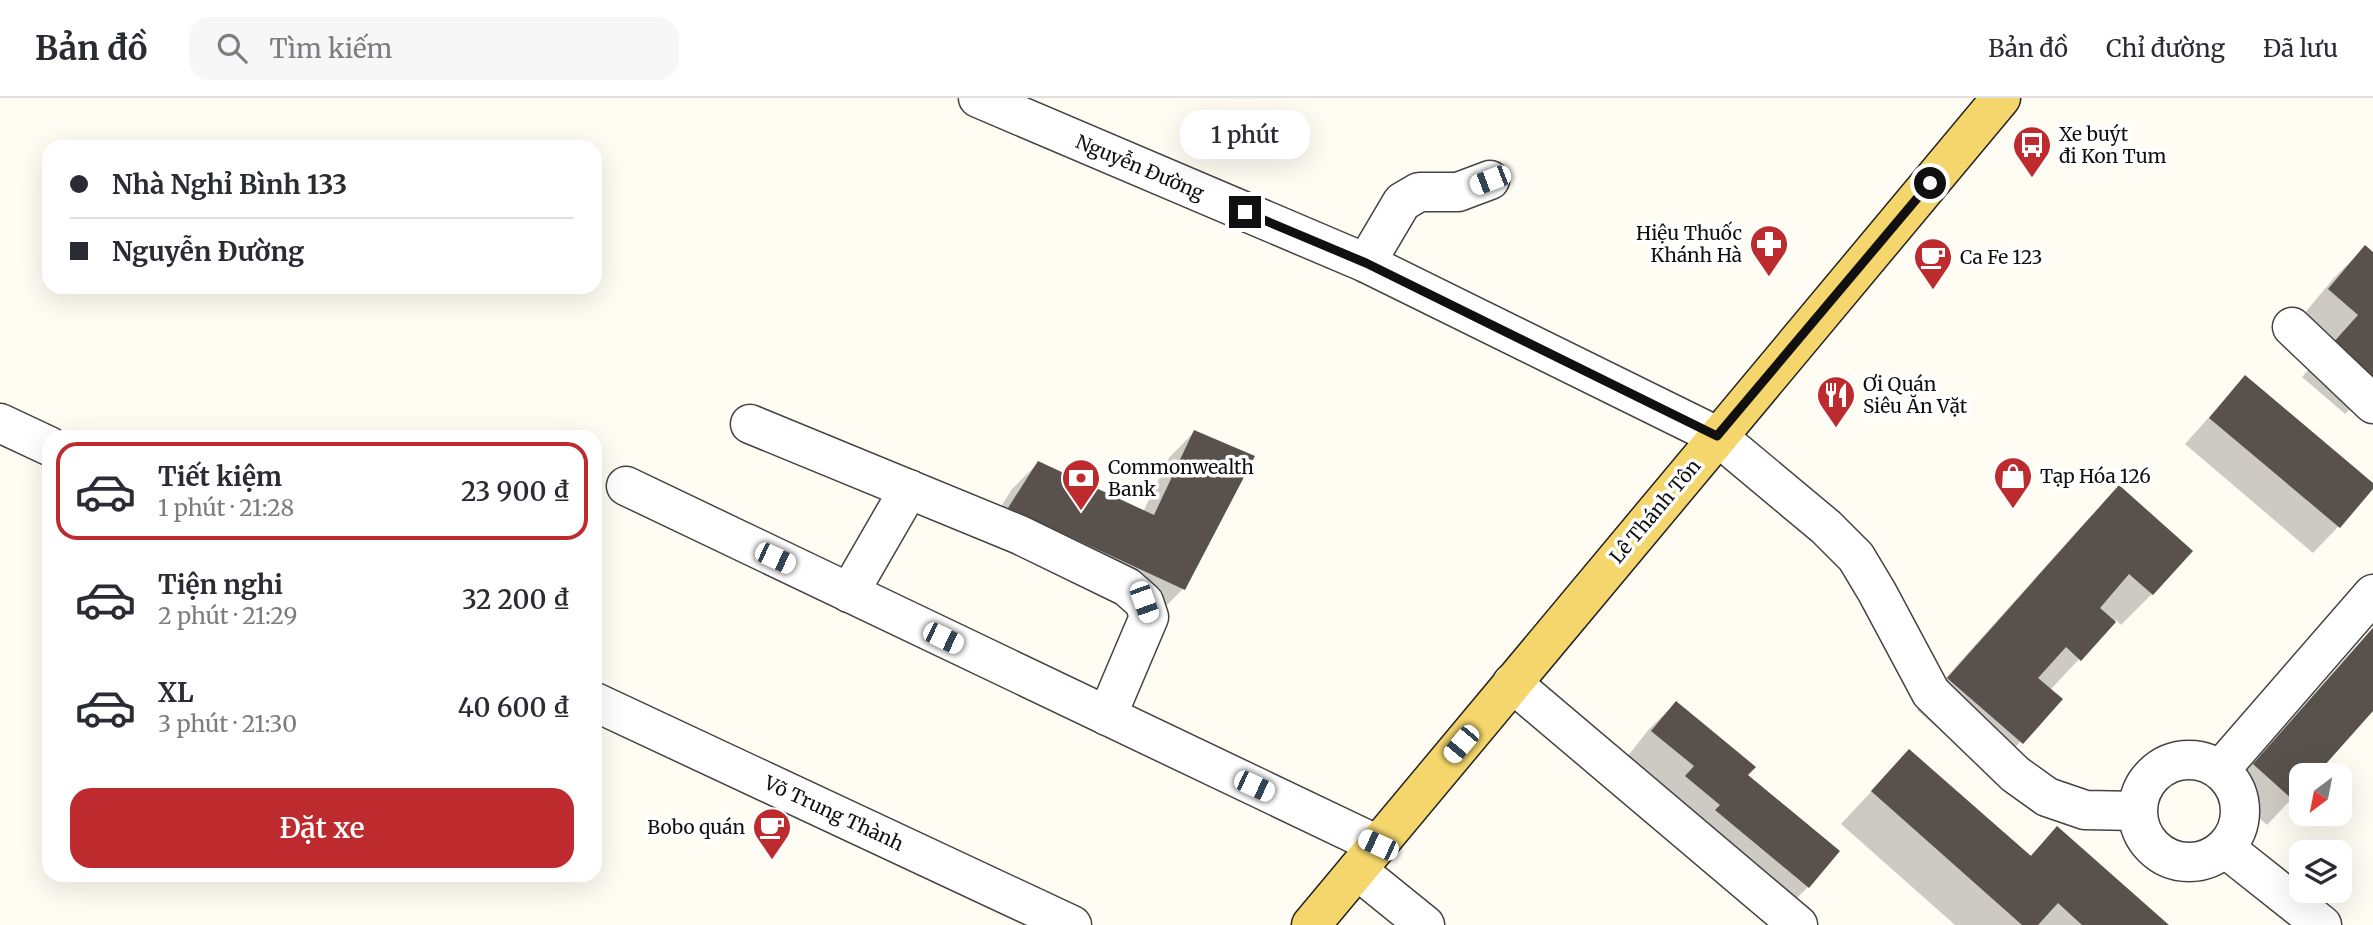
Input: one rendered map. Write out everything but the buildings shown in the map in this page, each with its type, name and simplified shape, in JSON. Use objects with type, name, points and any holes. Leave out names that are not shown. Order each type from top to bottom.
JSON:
[{"type":"main road","name":"Lê Thánh Tôn","points":[[1311,925],[2001,98]]},
{"type":"street","name":"Nguyễn Đường","points":[[978,98],[1366,263],[1717,436],[1826,527],[1856,557],[1931,693],[2015,774],[2048,797],[2085,810],[2137,811]]},
{"type":"street","points":[[1366,263],[1402,202],[1419,192],[1458,192],[1490,180]]},
{"type":"street","points":[[2291,327],[2373,404]]},
{"type":"street","points":[[0,423],[42,443]]},
{"type":"street","points":[[750,424],[1044,547],[1127,587],[1144,602],[1149,617],[1107,716]]},
{"type":"street","points":[[626,486],[1107,716],[1367,857],[1425,925]]},
{"type":"street","points":[[849,593],[909,489]]},
{"type":"street","points":[[2221,770],[2373,594]]},
{"type":"street","points":[[1512,683],[1798,925]]},
{"type":"street","name":"Võ Trung Thành","points":[[602,705],[1072,925]]},
{"type":"street","points":[[2176,760],[2200,760],[2221,770],[2235,789],[2240,811],[2236,834],[2225,848],[2200,861],[2178,862],[2156,851],[2142,833],[2137,811],[2142,789],[2156,771],[2176,760]]},
{"type":"street","points":[[2225,848],[2322,925]]},
{"type":"place","name":"Xe buýt đi Kon Tum","points":[[2032,179]]},
{"type":"place","name":"Hiệu Thuốc Khánh Hà","points":[[1769,278]]},
{"type":"place","name":"Ca Fe 123","points":[[1933,291]]},
{"type":"place","name":"Ơi Quán Siêu Ăn Vặt","points":[[1836,429]]},
{"type":"place","name":"Tạp Hóa 126","points":[[2013,510]]},
{"type":"place","name":"Commonwealth Bank","points":[[1081,512]]},
{"type":"place","name":"Bobo quán","points":[[772,861]]},
{"type":"route","points":[[1245,212],[1366,263],[1717,436],[1930,183]]}]
